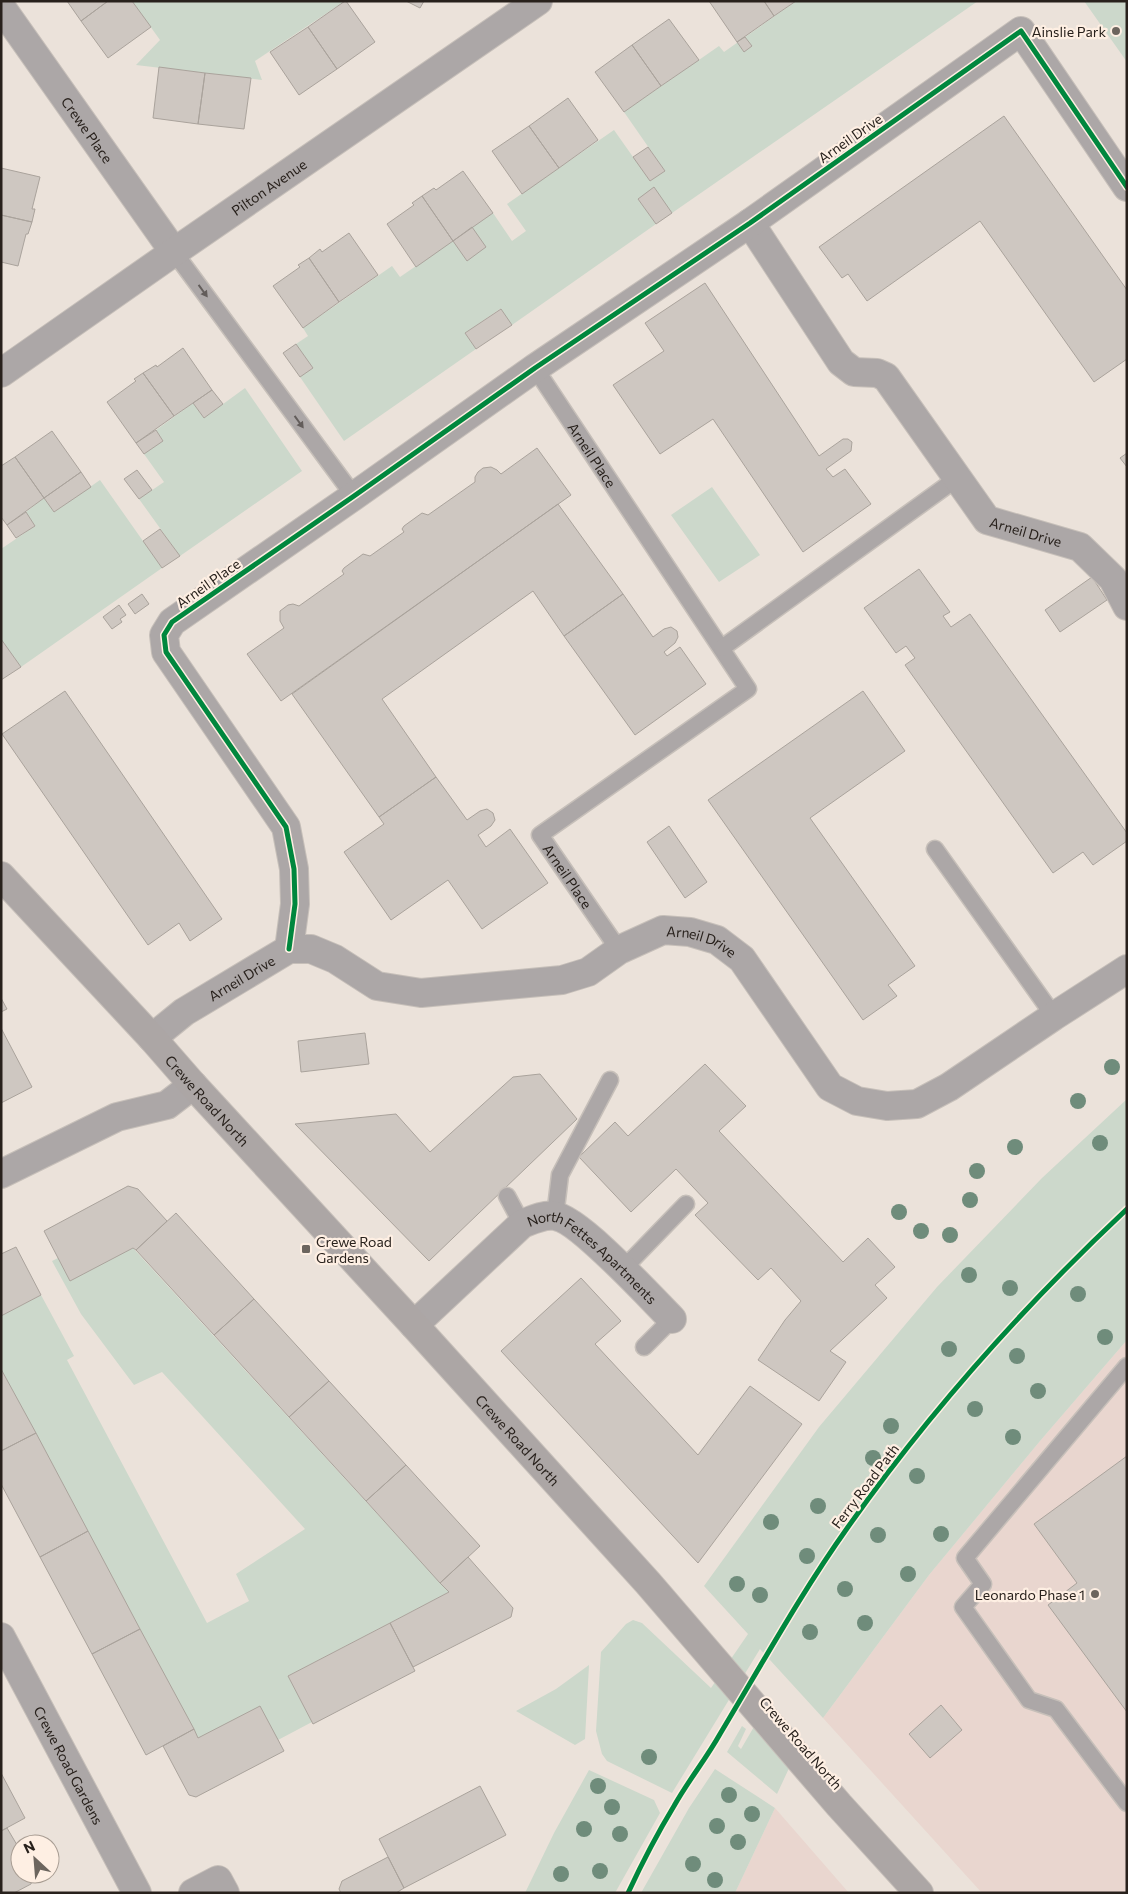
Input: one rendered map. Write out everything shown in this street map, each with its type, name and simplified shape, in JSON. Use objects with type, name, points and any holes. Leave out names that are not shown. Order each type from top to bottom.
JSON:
[{"type":"street","name":"Pilton Avenue","points":[[1,373],[538,1]]},
{"type":"street","name":"Crewe Place","points":[[1,7],[174,252]]},
{"type":"street","name":"Arneil Drive","points":[[535,368],[750,223],[1021,31],[1127,186]]},
{"type":"street","name":"Arneil Drive","points":[[750,223],[842,362],[854,372],[877,373],[886,377],[956,479],[987,520],[1080,547],[1113,579],[1127,606]]},
{"type":"street","name":"Arneil Place","points":[[289,949],[295,904],[294,869],[286,827],[166,652],[164,635],[172,622],[535,368]]},
{"type":"street","name":"Crewe Road North","points":[[1,876],[152,1038],[648,1583],[839,1805],[919,1893]]},
{"type":"street","name":"Arneil Drive","points":[[152,1038],[184,1012],[289,949],[312,950],[335,959],[378,986],[421,993],[562,980],[588,972],[620,950],[663,930],[690,932],[718,940],[742,959],[830,1088],[857,1101],[887,1106],[916,1104],[949,1087],[1127,969]]},
{"type":"street","points":[[1,1174],[117,1117],[167,1105],[193,1085]]},
{"type":"street","name":"North Fettes Apartments","points":[[414,1325],[522,1224],[538,1218],[555,1216],[573,1224],[623,1269],[672,1319]]},
{"type":"street","name":"Crewe Road Gardens","points":[[1,1637],[137,1893]]},
{"type":"street","points":[[193,1893],[218,1880],[224,1893]]},
{"type":"lane","points":[[174,252],[354,496]]},
{"type":"lane","name":"Arneil Place","points":[[535,368],[748,688],[540,835],[620,950]]},
{"type":"lane","points":[[722,648],[956,479]]},
{"type":"lane","points":[[935,849],[1054,1016]]},
{"type":"lane","points":[[555,1216],[560,1175],[610,1080]]},
{"type":"lane","points":[[507,1196],[522,1224]]},
{"type":"lane","points":[[623,1269],[686,1204]]},
{"type":"lane","points":[[644,1347],[672,1319]]},
{"type":"lane","points":[[1127,1366],[965,1558],[983,1584],[963,1607],[1029,1700],[1056,1709],[1127,1803]]},
{"type":"shaded area","points":[[1127,1340],[1127,1893],[982,1893],[823,1718],[929,1575]]},
{"type":"shaded area","points":[[775,1808],[849,1893],[735,1893]]},
{"type":"green space","points":[[132,1],[345,1],[255,61],[262,80],[136,65],[160,40]]},
{"type":"green space","points":[[796,1],[978,1],[672,213],[654,188],[638,199],[656,224],[512,325],[500,309],[465,333],[476,349],[344,441],[300,377],[313,368],[296,344],[308,336],[303,328],[392,266],[400,277],[493,213],[512,241],[526,231],[507,204],[614,130],[650,181],[665,171],[624,112],[719,46],[724,52]]},
{"type":"green space","name":"Ainslie Park","points":[[1084,1],[1127,1],[1127,62]]},
{"type":"green space","points":[[245,388],[302,471],[180,556],[139,499],[164,482],[144,454],[163,441],[156,430],[193,403],[204,418]]},
{"type":"green space","points":[[100,480],[162,568],[21,667],[1,639],[1,549],[35,526],[26,512],[44,498],[54,512]]},
{"type":"green space","points":[[712,487],[760,555],[719,582],[671,515]]},
{"type":"green space","points":[[1127,1099],[1127,1340],[929,1575],[823,1718],[760,1649],[672,1793],[607,1761],[602,1754],[596,1731],[601,1652],[626,1624],[633,1620],[642,1623],[711,1688],[748,1634],[704,1586],[819,1427],[937,1287],[1042,1178]]},
{"type":"green space","points":[[133,1248],[449,1592],[288,1676],[312,1722],[278,1740],[198,1738],[1,1369],[1,1316],[41,1295],[74,1356],[67,1360],[207,1623],[249,1601],[236,1574],[305,1529],[162,1372],[134,1385],[81,1314],[52,1261],[58,1258]]},
{"type":"green space","points":[[589,1665],[585,1739],[575,1745],[516,1711],[556,1689]]},
{"type":"green space","points":[[755,1725],[791,1764],[777,1794],[727,1752],[742,1726],[746,1729],[738,1746],[741,1749]]},
{"type":"green space","points":[[715,1769],[775,1808],[735,1893],[641,1893],[689,1808]]},
{"type":"green space","points":[[589,1770],[654,1800],[660,1813],[615,1893],[525,1893],[554,1833]]},
{"type":"building","points":[[67,1],[108,1],[81,21]]},
{"type":"building","points":[[108,1],[132,1],[151,27],[108,58],[81,21]]},
{"type":"building","points":[[345,1],[375,42],[337,69],[308,27]]},
{"type":"building","points":[[406,1],[424,1],[420,8]]},
{"type":"building","points":[[709,1],[764,1],[774,16],[737,42]]},
{"type":"building","points":[[764,1],[796,1],[774,16]]},
{"type":"building","points":[[669,19],[699,60],[661,86],[632,45]]},
{"type":"building","points":[[308,27],[337,69],[299,95],[270,52]]},
{"type":"building","points":[[745,37],[752,46],[744,52],[737,42]]},
{"type":"building","points":[[632,45],[661,86],[624,112],[595,72]]},
{"type":"building","points":[[159,67],[205,73],[198,124],[153,118]]},
{"type":"building","points":[[205,73],[251,78],[244,129],[198,124]]},
{"type":"building","points":[[568,98],[598,140],[559,168],[529,126]]},
{"type":"building","points":[[1004,116],[1127,290],[1127,359],[1094,382],[980,221],[867,301],[848,274],[842,278],[819,247]]},
{"type":"building","points":[[529,126],[559,168],[522,194],[492,151]]},
{"type":"building","points":[[648,147],[665,171],[650,181],[633,157]]},
{"type":"building","points":[[1,168],[40,177],[32,209],[35,209],[32,222],[1,215]]},
{"type":"building","points":[[463,171],[493,213],[453,241],[422,196],[434,188],[436,190]]},
{"type":"building","points":[[654,187],[672,213],[656,224],[638,199]]},
{"type":"building","points":[[422,196],[453,241],[416,267],[387,224],[414,205],[412,203]]},
{"type":"building","points":[[1,215],[32,222],[28,234],[26,234],[18,266],[1,262]]},
{"type":"building","points":[[472,227],[486,247],[467,261],[453,241]]},
{"type":"building","points":[[349,233],[378,275],[339,302],[309,258],[320,249],[322,252]]},
{"type":"building","points":[[309,258],[339,302],[303,328],[273,286],[300,267],[298,265]]},
{"type":"building","points":[[705,283],[819,456],[843,439],[848,439],[852,442],[851,451],[826,469],[833,477],[845,469],[871,504],[803,552],[713,419],[660,454],[613,385],[664,351],[645,323]]},
{"type":"building","points":[[501,309],[512,325],[476,349],[465,333]]},
{"type":"building","points":[[296,344],[313,368],[300,377],[283,353]]},
{"type":"building","points":[[183,348],[212,390],[174,416],[143,373],[156,365],[157,367]]},
{"type":"building","points":[[143,373],[174,416],[136,443],[107,402],[136,381],[134,379]]},
{"type":"building","points":[[212,390],[223,404],[204,418],[193,403]]},
{"type":"building","points":[[156,430],[163,441],[144,454],[136,443]]},
{"type":"building","points":[[52,431],[81,472],[44,498],[15,457]]},
{"type":"building","points":[[537,448],[571,495],[281,701],[247,654],[284,628],[280,621],[280,611],[288,605],[299,606],[344,574],[342,571],[344,568],[363,554],[370,556],[404,532],[402,529],[404,526],[422,513],[428,515],[475,482],[475,477],[483,468],[491,467],[501,474]]},
{"type":"building","points":[[1127,453],[1127,467],[1120,458]]},
{"type":"building","points":[[15,457],[44,498],[7,525],[1,517],[1,466]]},
{"type":"building","points":[[137,470],[152,490],[139,499],[124,479]]},
{"type":"building","points":[[81,472],[91,487],[54,512],[44,498]]},
{"type":"building","points":[[558,504],[623,594],[564,636],[533,591],[382,699],[436,777],[379,817],[292,694]]},
{"type":"building","points":[[26,512],[35,526],[16,538],[7,525]]},
{"type":"building","points":[[160,529],[180,556],[162,568],[143,541]]},
{"type":"building","points":[[919,569],[950,612],[943,616],[951,627],[970,614],[1127,833],[1127,841],[1093,865],[1083,852],[1053,873],[905,665],[915,658],[906,646],[896,653],[864,608]]},
{"type":"building","points":[[1092,577],[1107,600],[1060,632],[1045,610]]},
{"type":"building","points":[[142,594],[149,604],[135,614],[128,604]]},
{"type":"building","points":[[623,594],[653,637],[664,629],[671,627],[677,631],[678,637],[675,643],[664,652],[667,656],[680,647],[706,684],[635,735],[564,636]]},
{"type":"building","points":[[119,605],[126,615],[120,619],[122,622],[112,629],[103,617]]},
{"type":"building","points":[[1,639],[21,667],[1,680]]},
{"type":"building","points":[[65,691],[222,919],[190,941],[179,923],[148,945],[2,734]]},
{"type":"building","points":[[863,691],[905,751],[810,818],[915,966],[888,985],[897,996],[863,1020],[708,800]]},
{"type":"building","points":[[436,777],[467,820],[480,811],[487,809],[493,813],[495,820],[491,826],[478,835],[486,847],[510,829],[548,883],[482,929],[448,880],[391,920],[344,852],[384,824],[379,817]]},
{"type":"building","points":[[669,826],[707,882],[685,898],[647,842]]},
{"type":"building","points":[[1,998],[7,1009],[1,1012]]},
{"type":"building","points":[[1,1028],[32,1087],[1,1103]]},
{"type":"building","points":[[365,1033],[369,1064],[301,1072],[298,1041]]},
{"type":"building","points":[[705,1064],[746,1106],[719,1131],[843,1262],[868,1238],[895,1267],[875,1285],[887,1298],[830,1351],[846,1362],[819,1401],[758,1360],[785,1320],[801,1301],[771,1268],[758,1280],[695,1215],[708,1203],[676,1169],[631,1212],[579,1157],[615,1122],[628,1136]]},
{"type":"building","points":[[540,1074],[577,1119],[429,1261],[295,1124],[396,1114],[430,1152],[513,1077]]},
{"type":"building","points":[[128,1186],[138,1189],[167,1221],[136,1250],[133,1248],[70,1281],[44,1231]]},
{"type":"building","points":[[176,1213],[254,1299],[214,1335],[136,1250]]},
{"type":"building","points":[[16,1247],[41,1295],[1,1316],[1,1254]]},
{"type":"building","points":[[581,1278],[621,1321],[595,1344],[698,1455],[750,1386],[802,1424],[698,1563],[501,1351]]},
{"type":"building","points":[[254,1299],[329,1381],[289,1417],[214,1335]]},
{"type":"building","points":[[1,1369],[36,1433],[1,1451]]},
{"type":"building","points":[[329,1381],[406,1465],[366,1501],[289,1417]]},
{"type":"building","points":[[36,1433],[88,1531],[40,1557],[1,1484],[1,1451]]},
{"type":"building","name":"Leonardo Phase 1","points":[[1127,1456],[1127,1712],[1048,1605],[1077,1583],[1034,1524]]},
{"type":"building","points":[[406,1465],[480,1546],[440,1583],[366,1501]]},
{"type":"building","points":[[88,1531],[140,1629],[92,1654],[40,1557]]},
{"type":"building","points":[[468,1557],[513,1608],[511,1617],[413,1667],[390,1623],[449,1592],[440,1583]]},
{"type":"building","points":[[390,1623],[415,1671],[313,1724],[288,1676]]},
{"type":"building","points":[[140,1629],[194,1729],[146,1755],[92,1654]]},
{"type":"building","points":[[941,1705],[962,1730],[930,1758],[909,1734]]},
{"type":"building","points":[[260,1706],[284,1751],[196,1797],[189,1795],[163,1746],[194,1729],[198,1738]]},
{"type":"building","points":[[1,1773],[25,1818],[1,1831]]},
{"type":"building","points":[[480,1786],[506,1835],[404,1888],[379,1839]]},
{"type":"building","points":[[7,1828],[11,1834],[10,1884],[31,1884],[14,1893],[1,1893],[1,1831]]},
{"type":"building","points":[[388,1857],[404,1888],[396,1893],[341,1893],[339,1889],[342,1881]]},
{"type":"cycle path","points":[[289,949],[295,904],[294,869],[286,827],[166,652],[164,635],[172,622],[535,368],[750,223],[1021,31],[1127,187]]},
{"type":"cycle path","name":"Ferry Road Path","points":[[628,1893],[668,1817],[715,1743],[798,1603],[879,1484],[945,1401],[1015,1322],[1051,1283],[1127,1209]]},
{"type":"place","name":"Ainslie Park","points":[[1116,31]]},
{"type":"place","name":"Crewe Road Gardens","points":[[306,1249]]},
{"type":"place","name":"Leonardo Phase 1","points":[[1095,1594]]}]
